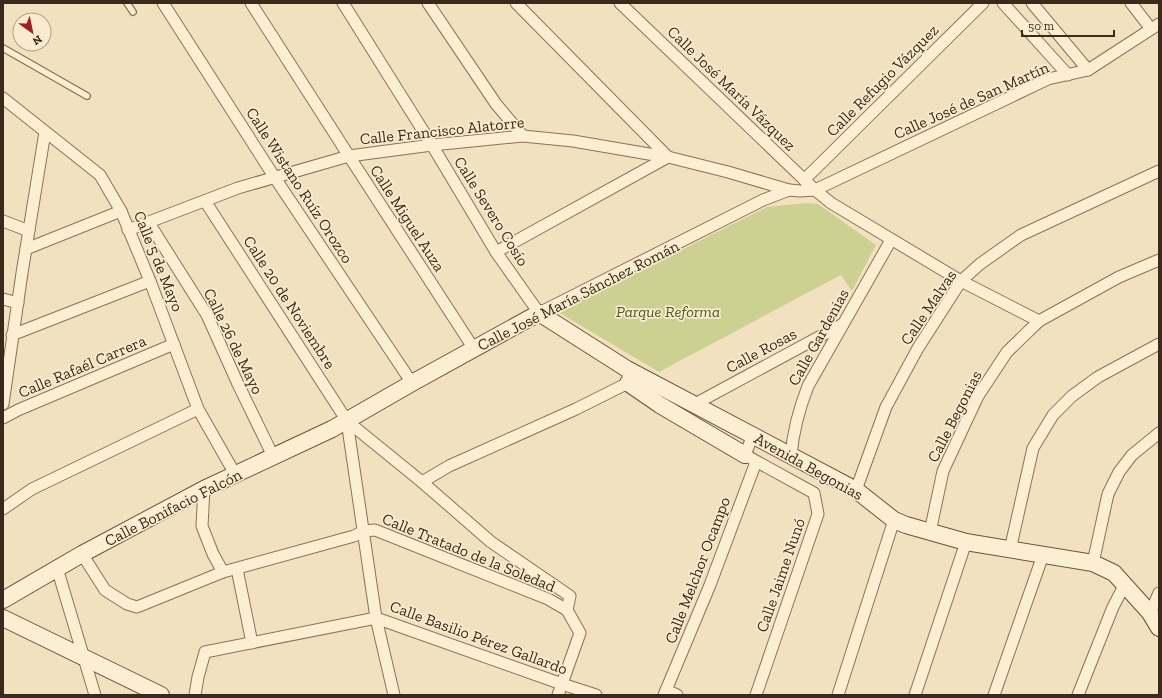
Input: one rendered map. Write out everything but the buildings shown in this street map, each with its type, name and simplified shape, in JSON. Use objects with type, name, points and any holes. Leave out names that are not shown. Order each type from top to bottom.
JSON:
[{"type":"street","name":"Calle Wistano Ruíz Orozco","points":[[163,3],[275,178],[412,383]]},
{"type":"street","name":"Calle Miguel Auza","points":[[251,3],[474,349]]},
{"type":"street","name":"Calle Severo Cosío","points":[[343,3],[432,145],[496,252],[539,313]]},
{"type":"street","points":[[428,3],[496,104],[523,136]]},
{"type":"street","points":[[496,252],[668,156],[516,3]]},
{"type":"street","name":"Calle José María Vázquez","points":[[620,3],[804,180],[831,203],[961,281],[1039,321]]},
{"type":"street","points":[[1003,3],[1068,74]]},
{"type":"street","points":[[1032,3],[1088,70]]},
{"type":"street","points":[[1131,3],[1155,27]]},
{"type":"street","name":"Calle Refugio Vázquez","points":[[804,180],[979,4]]},
{"type":"street","name":"Calle José de San Martín","points":[[818,193],[1041,82],[1088,70],[1155,27]]},
{"type":"street","name":"Calle 5 de Mayo","points":[[3,98],[100,174],[122,212],[128,230],[150,281],[198,409],[235,474]]},
{"type":"street","points":[[3,404],[4,383],[45,132]]},
{"type":"street","name":"Calle Francisco Alatorre","points":[[128,230],[238,188],[349,156],[432,145],[523,136],[574,141],[668,156],[789,190]]},
{"type":"street","name":"Calle Malvas","points":[[856,490],[886,407],[918,348],[961,281],[980,264],[1021,236],[1159,171]]},
{"type":"street","name":"Calle José María Sánchez Román","points":[[347,420],[539,313],[763,200],[789,190],[818,193]]},
{"type":"street","name":"Calle 20 de Noviembre","points":[[205,201],[347,420]]},
{"type":"street","points":[[26,249],[122,212]]},
{"type":"street","points":[[3,221],[28,231]]},
{"type":"street","name":"Calle 26 de Mayo","points":[[149,223],[207,315],[273,456]]},
{"type":"street","name":"Calle Gardenias","points":[[791,456],[793,437],[801,405],[808,386],[891,240]]},
{"type":"street","name":"Calle Begonias","points":[[930,532],[943,471],[978,396],[1007,352],[1039,321],[1119,277],[1159,260]]},
{"type":"street","points":[[12,336],[150,281]]},
{"type":"street","points":[[3,299],[18,304]]},
{"type":"street","name":"Avenida Begonias","points":[[539,313],[628,376],[695,404],[856,490],[894,520],[906,525],[966,542],[1094,564],[1114,573],[1155,615],[1159,628]]},
{"type":"street","name":"Calle Rosas","points":[[695,404],[843,324]]},
{"type":"street","name":"Calle Rafaél Carrera","points":[[3,418],[18,410],[174,344]]},
{"type":"street","points":[[1010,550],[1033,448],[1053,415],[1072,396],[1098,378],[1159,344]]},
{"type":"street","points":[[422,482],[449,466],[576,409],[628,376],[660,405],[750,458]]},
{"type":"street","points":[[3,509],[32,490],[198,409]]},
{"type":"street","points":[[347,420],[491,542],[570,596],[567,610],[580,633],[560,690]]},
{"type":"street","points":[[347,420],[376,618],[394,695]]},
{"type":"street","name":"Calle Bonifacio Falcón","points":[[3,600],[82,554],[204,489],[347,420]]},
{"type":"street","points":[[1094,564],[1108,494],[1119,472],[1132,455],[1159,433]]},
{"type":"street","name":"Calle Melchor Ocampo","points":[[665,693],[710,585],[750,458],[753,435]]},
{"type":"street","name":"Calle Jaime Nunó","points":[[750,458],[814,493],[818,514],[756,695]]},
{"type":"street","points":[[204,489],[202,526],[213,554],[223,572]]},
{"type":"street","points":[[838,695],[894,520]]},
{"type":"street","name":"Calle Tratado de la Soledad","points":[[82,554],[105,590],[127,604],[137,607],[223,572],[354,536],[364,531],[375,530],[548,599],[567,610]]},
{"type":"street","points":[[915,695],[966,542]]},
{"type":"street","points":[[994,695],[1043,555]]},
{"type":"street","points":[[57,568],[95,695]]},
{"type":"street","points":[[237,569],[252,643]]},
{"type":"street","points":[[1078,695],[1113,607],[1125,584]]},
{"type":"street","points":[[1155,615],[1159,593]]},
{"type":"street","points":[[3,618],[160,695]]},
{"type":"street","name":"Calle Basilio Pérez Gallardo","points":[[195,695],[205,652],[376,618],[560,690],[596,695]]},
{"type":"street","points":[[665,693],[677,695]]},
{"type":"lane","points":[[127,3],[133,12]]},
{"type":"lane","points":[[3,48],[87,96]]},
{"type":"green space","name":"Parque Reforma","points":[[806,203],[818,204],[876,245],[852,291],[841,275],[659,372],[558,312],[767,207]]}]
